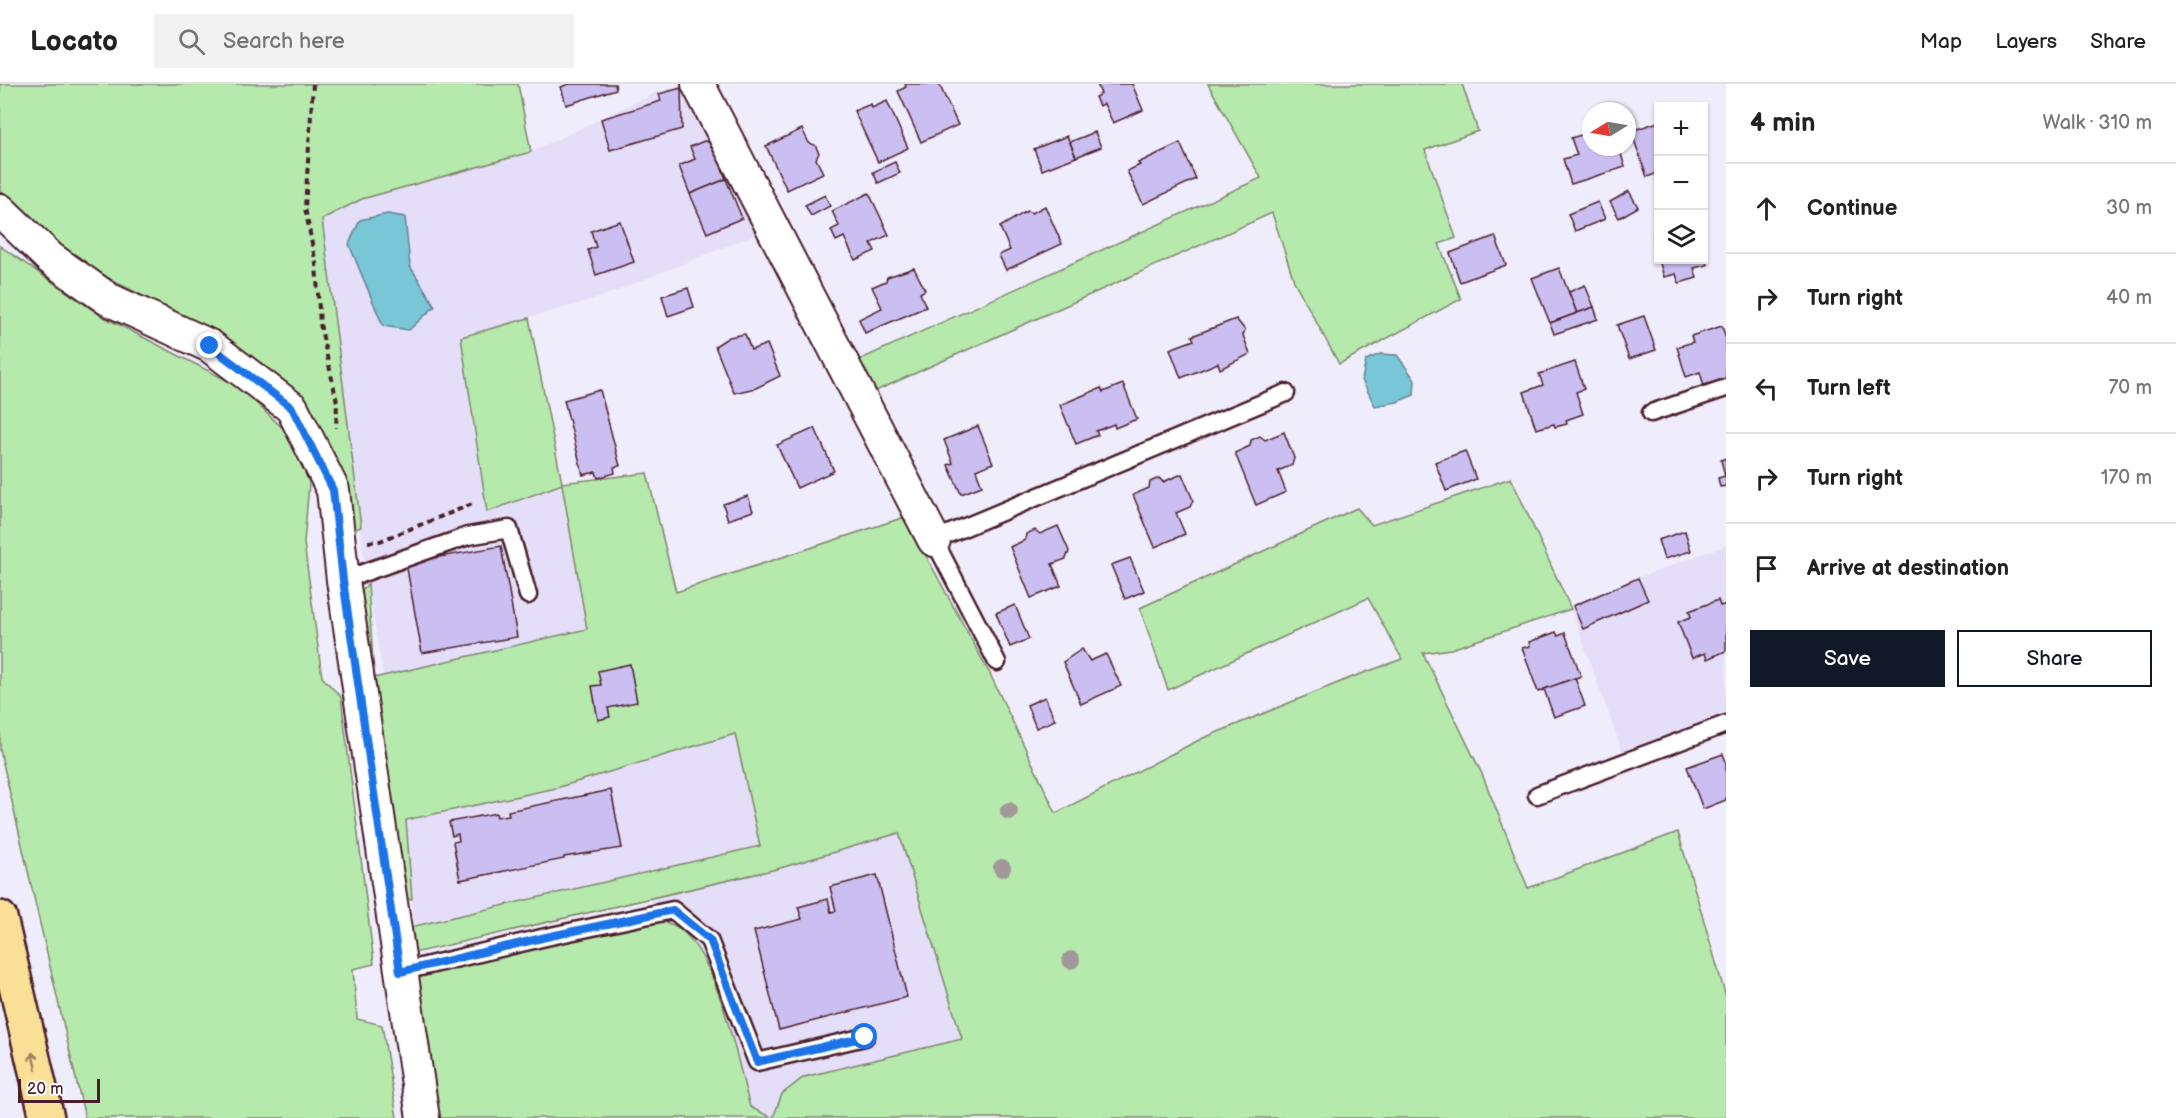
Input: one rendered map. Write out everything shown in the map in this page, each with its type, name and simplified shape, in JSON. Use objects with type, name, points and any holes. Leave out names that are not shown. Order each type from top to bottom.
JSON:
[{"type":"highway","points":[[0,918],[47,1118]]},
{"type":"street","points":[[698,84],[934,540]]},
{"type":"street","points":[[0,210],[50,258],[108,299],[210,346],[292,408],[333,490],[343,580],[423,1118]]},
{"type":"lane","points":[[1651,413],[1726,388]]},
{"type":"lane","points":[[998,662],[934,540],[1286,393]]},
{"type":"lane","points":[[343,580],[468,537],[508,529],[528,595]]},
{"type":"lane","points":[[1537,795],[1726,724]]},
{"type":"lane","points":[[400,972],[673,910],[710,940],[757,1062],[865,1037]]},
{"type":"path","points":[[312,84],[305,208],[316,264],[320,324],[337,402],[336,435]]},
{"type":"path","points":[[338,532],[354,543],[380,540],[475,503]]},
{"type":"shaded area","points":[[683,86],[761,232],[601,297],[461,337],[487,511],[562,484],[587,629],[383,676],[364,558],[322,219],[362,199],[531,152],[657,92]]},
{"type":"shaded area","points":[[1726,545],[1726,712],[1622,751],[1571,609],[1638,578]]},
{"type":"shaded area","points":[[735,734],[760,846],[414,925],[406,820],[556,788]]},
{"type":"shaded area","points":[[899,833],[962,1039],[804,1077],[782,1094],[772,1118],[750,1107],[711,971],[678,927],[657,921],[651,898],[777,869]]},
{"type":"green space","points":[[0,84],[518,84],[531,152],[362,199],[322,219],[361,527],[356,529],[342,521],[321,427],[291,386],[234,343],[77,262],[20,215],[0,190]]},
{"type":"green space","points":[[1208,84],[1462,84],[1478,131],[1425,150],[1456,238],[1439,244],[1461,299],[1339,364],[1294,281],[1272,213],[869,394],[852,363],[1261,178]]},
{"type":"green space","points":[[0,246],[102,316],[238,386],[291,436],[309,483],[304,543],[322,677],[341,697],[374,964],[353,969],[357,1019],[382,1025],[397,1118],[85,1118],[0,750]]},
{"type":"green space","points":[[529,318],[562,483],[647,473],[676,592],[905,517],[990,674],[1056,813],[1201,739],[1402,659],[1368,598],[1168,690],[1140,608],[1357,508],[1372,525],[1511,478],[1571,609],[1451,649],[1423,653],[1482,774],[1528,888],[1678,832],[1726,997],[1726,1118],[773,1118],[782,1094],[804,1077],[962,1039],[899,833],[777,869],[414,953],[402,929],[760,846],[735,734],[556,788],[406,820],[412,899],[405,899],[390,888],[405,884],[354,612],[362,590],[368,584],[374,678],[587,629],[562,484],[487,512],[461,337]]},
{"type":"green space","points":[[657,921],[679,928],[693,943],[705,962],[724,1010],[750,1107],[772,1118],[418,1118],[416,975]]},
{"type":"water","points":[[387,214],[405,217],[410,266],[435,306],[409,330],[383,326],[349,244],[360,220]]},
{"type":"water","points":[[1380,354],[1397,355],[1415,380],[1414,395],[1397,402],[1375,406],[1362,380],[1366,360]]},
{"type":"building","points":[[569,84],[615,84],[616,89],[566,105],[561,87]]},
{"type":"building","points":[[905,84],[939,84],[958,125],[921,142],[898,91],[906,87]]},
{"type":"building","points":[[1097,84],[1132,84],[1143,110],[1113,123],[1104,104],[1099,106],[1095,97],[1101,94]]},
{"type":"building","points":[[681,88],[682,129],[610,150],[601,119],[661,101],[659,94]]},
{"type":"building","points":[[887,101],[908,148],[878,162],[854,111],[871,104],[872,108]]},
{"type":"building","points":[[1654,123],[1654,174],[1647,177],[1636,145],[1636,129]]},
{"type":"building","points":[[802,129],[809,143],[815,145],[819,153],[816,159],[823,173],[787,190],[766,146]]},
{"type":"building","points":[[1095,132],[1101,147],[1076,157],[1070,142]]},
{"type":"building","points":[[1582,135],[1582,156],[1622,156],[1625,167],[1571,184],[1563,159],[1577,155],[1571,138]]},
{"type":"building","points":[[1067,136],[1076,157],[1042,170],[1034,149]]},
{"type":"building","points":[[704,141],[719,144],[715,150],[726,179],[690,194],[679,166],[695,159],[690,147]]},
{"type":"building","points":[[1180,143],[1196,179],[1143,204],[1127,171],[1140,165],[1138,163]]},
{"type":"building","points":[[895,162],[900,173],[878,183],[873,172]]},
{"type":"building","points":[[726,179],[742,218],[707,233],[690,194]]},
{"type":"building","points":[[1629,191],[1638,207],[1619,218],[1610,202]]},
{"type":"building","points":[[869,193],[889,235],[871,243],[875,251],[855,260],[844,237],[836,241],[831,230],[839,226],[832,211]]},
{"type":"building","points":[[825,195],[830,206],[811,216],[805,205]]},
{"type":"building","points":[[1598,202],[1605,219],[1575,231],[1568,214]]},
{"type":"building","points":[[1045,206],[1062,244],[1006,270],[999,255],[1010,250],[1000,227],[1027,211],[1032,213]]},
{"type":"building","points":[[620,221],[634,262],[596,275],[588,250],[596,247],[591,231]]},
{"type":"building","points":[[1495,236],[1506,265],[1460,282],[1450,253]]},
{"type":"building","points":[[1660,264],[1707,265],[1694,268],[1697,278],[1679,283],[1676,274],[1664,277]]},
{"type":"building","points":[[914,268],[925,290],[920,293],[926,307],[865,333],[859,319],[882,308],[872,287],[886,281],[887,277]]},
{"type":"building","points":[[1559,268],[1577,313],[1550,323],[1532,278]]},
{"type":"building","points":[[1585,285],[1594,307],[1577,313],[1569,292]]},
{"type":"building","points":[[688,288],[694,307],[668,316],[662,296]]},
{"type":"building","points":[[1594,307],[1598,319],[1554,334],[1550,323]]},
{"type":"building","points":[[1644,316],[1656,350],[1629,359],[1617,325]]},
{"type":"building","points":[[1236,319],[1245,330],[1243,335],[1250,354],[1220,369],[1218,363],[1181,378],[1170,349],[1194,340],[1192,336]]},
{"type":"building","points":[[1722,326],[1726,339],[1726,380],[1704,386],[1700,372],[1686,377],[1677,347],[1693,342],[1691,336]]},
{"type":"building","points":[[745,334],[751,350],[767,344],[780,376],[756,388],[734,393],[715,346],[729,337]]},
{"type":"building","points":[[1575,362],[1584,389],[1576,392],[1583,414],[1566,420],[1567,424],[1555,427],[1554,424],[1536,429],[1524,392],[1543,385],[1539,374]]},
{"type":"building","points":[[1123,384],[1137,419],[1115,428],[1114,424],[1096,431],[1098,435],[1076,444],[1060,405],[1101,388],[1103,392]]},
{"type":"building","points":[[600,390],[620,466],[614,467],[615,473],[598,478],[596,472],[583,475],[564,400]]},
{"type":"building","points":[[978,426],[993,463],[976,470],[982,486],[961,494],[948,465],[953,463],[944,440]]},
{"type":"building","points":[[815,428],[834,471],[797,488],[777,445]]},
{"type":"building","points":[[1284,432],[1294,458],[1292,465],[1278,471],[1286,492],[1256,505],[1235,453],[1250,446],[1251,440],[1260,436],[1265,440]]},
{"type":"building","points":[[1465,451],[1476,479],[1446,491],[1435,462]]},
{"type":"building","points":[[1726,458],[1726,486],[1720,487],[1718,478],[1725,476],[1721,460]]},
{"type":"building","points":[[1182,474],[1193,500],[1190,507],[1176,513],[1185,534],[1155,547],[1133,495],[1149,488],[1150,482],[1159,478],[1163,482]]},
{"type":"building","points":[[748,496],[753,511],[728,520],[723,504]]},
{"type":"building","points":[[1058,526],[1069,551],[1066,559],[1052,564],[1061,586],[1031,598],[1010,547],[1025,540],[1026,534],[1035,530],[1040,534]]},
{"type":"building","points":[[1685,531],[1691,551],[1664,559],[1658,540]]},
{"type":"building","points":[[501,546],[517,637],[422,653],[406,563]]},
{"type":"building","points":[[1130,558],[1144,591],[1125,599],[1111,565]]},
{"type":"building","points":[[1638,578],[1648,600],[1583,629],[1573,606]]},
{"type":"building","points":[[1718,600],[1720,606],[1726,604],[1726,651],[1707,659],[1705,653],[1692,658],[1678,622],[1691,617],[1689,611]]},
{"type":"building","points":[[1015,605],[1029,639],[1010,647],[996,613]]},
{"type":"building","points":[[1556,632],[1558,636],[1565,633],[1581,676],[1538,692],[1522,648],[1530,646],[1529,642]]},
{"type":"building","points":[[1082,649],[1090,661],[1106,654],[1121,686],[1081,704],[1063,662]]},
{"type":"building","points":[[630,664],[637,702],[608,708],[610,717],[598,720],[592,686],[601,685],[598,671]]},
{"type":"building","points":[[1575,678],[1585,706],[1554,717],[1544,689]]},
{"type":"building","points":[[1045,697],[1055,720],[1036,728],[1027,705]]},
{"type":"building","points":[[1723,754],[1726,762],[1726,800],[1703,809],[1687,767]]},
{"type":"building","points":[[611,790],[622,848],[564,857],[564,859],[460,880],[453,842],[459,841],[458,834],[452,836],[449,822],[496,813],[497,817],[509,815],[508,811]]},
{"type":"building","points":[[877,875],[907,997],[779,1030],[754,931],[802,919],[798,907],[828,899],[831,912],[836,911],[830,887]]},
{"type":"route","points":[[210,346],[292,408],[333,490],[343,580],[400,972],[673,910],[710,940],[757,1062],[865,1037]]}]
